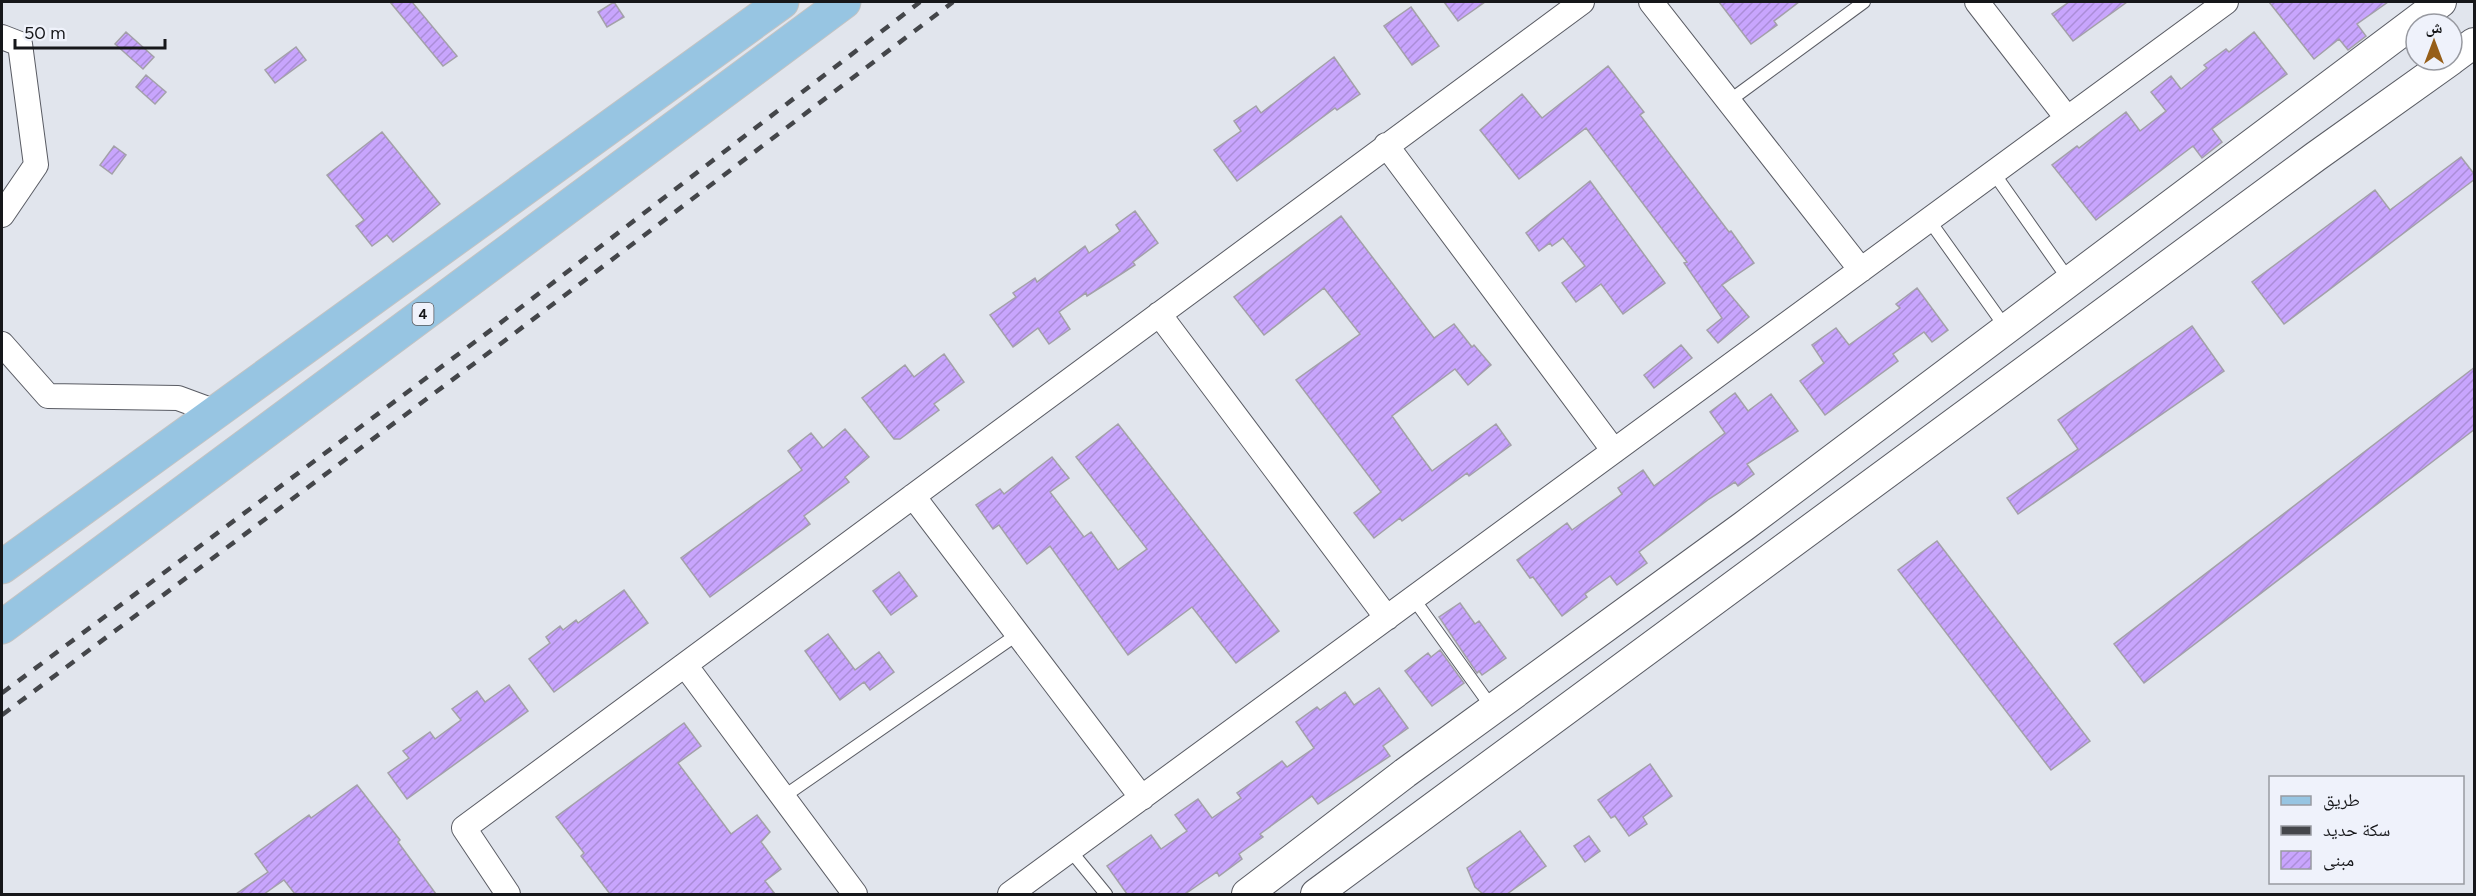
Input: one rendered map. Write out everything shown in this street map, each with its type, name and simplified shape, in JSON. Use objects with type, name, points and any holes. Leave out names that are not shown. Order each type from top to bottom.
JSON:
[{"type":"main road","points":[[2,567],[782,2]]},
{"type":"main road","name":"4","points":[[2,627],[844,2]]},
{"type":"street","points":[[508,894],[464,828],[1582,2]]},
{"type":"street","points":[[1651,2],[1861,270]]},
{"type":"street","points":[[1977,2],[2067,118]]},
{"type":"street","points":[[1010,894],[2226,2]]},
{"type":"street","points":[[1246,894],[1493,709],[1744,526],[2441,2]]},
{"type":"street","points":[[2,37],[20,44],[36,165],[2,214]]},
{"type":"street","points":[[1316,894],[2305,164],[2435,72]]},
{"type":"street","points":[[1386,146],[1614,451]]},
{"type":"street","points":[[1159,314],[1387,618]]},
{"type":"street","points":[[2,344],[48,396],[178,398],[216,412]]},
{"type":"street","points":[[913,496],[1142,798]]},
{"type":"street","points":[[685,665],[855,894]]},
{"type":"lane","points":[[1729,101],[1864,2]]},
{"type":"lane","points":[[1994,172],[2069,280]]},
{"type":"lane","points":[[1929,220],[2006,328]]},
{"type":"lane","points":[[1413,598],[1493,709]]},
{"type":"lane","points":[[783,797],[1018,634]]},
{"type":"lane","points":[[1070,850],[1106,894]]},
{"type":"building","points":[[390,2],[412,2],[457,56],[443,66]]},
{"type":"building","points":[[614,2],[624,17],[607,27],[598,12]]},
{"type":"building","points":[[1444,2],[1485,2],[1458,21]]},
{"type":"building","points":[[1719,2],[1799,2],[1774,21],[1777,25],[1751,44]]},
{"type":"building","points":[[2069,2],[2127,2],[2073,41],[2052,14]]},
{"type":"building","points":[[2269,2],[2388,2],[2357,24],[2366,36],[2348,50],[2339,39],[2314,59]]},
{"type":"building","points":[[1411,7],[1439,46],[1412,65],[1384,26]]},
{"type":"building","points":[[126,32],[154,57],[143,69],[115,44]]},
{"type":"building","points":[[2254,32],[2287,74],[2212,129],[2222,142],[2202,158],[2193,146],[2096,220],[2052,165],[2077,146],[2079,148],[2126,112],[2140,131],[2166,111],[2151,92],[2171,76],[2181,89],[2207,68],[2204,65],[2226,49],[2229,52]]},
{"type":"building","points":[[296,47],[306,60],[275,83],[265,70]]},
{"type":"building","points":[[1334,57],[1360,94],[1337,110],[1335,108],[1237,181],[1214,150],[1241,131],[1234,121],[1256,106],[1261,113]]},
{"type":"building","points":[[1608,66],[1644,112],[1640,115],[1754,263],[1722,285],[1749,317],[1718,343],[1707,330],[1722,318],[1684,263],[1687,262],[1586,128],[1519,179],[1480,130],[1522,94],[1542,118]]},
{"type":"building","points":[[146,75],[166,92],[155,104],[136,87]]},
{"type":"building","points":[[382,132],[440,204],[393,242],[387,235],[372,246],[356,226],[364,220],[327,175]]},
{"type":"building","points":[[114,146],[126,155],[112,174],[100,165]]},
{"type":"building","points":[[2461,157],[2475,175],[2475,179],[2284,324],[2252,282],[2375,190],[2390,210]]},
{"type":"building","points":[[1590,181],[1665,283],[1623,314],[1601,284],[1576,302],[1562,283],[1585,266],[1563,238],[1539,251],[1526,233]]},
{"type":"building","points":[[1135,211],[1158,243],[1133,262],[1135,265],[1087,296],[1086,293],[1059,312],[1070,329],[1049,344],[1038,328],[1013,347],[990,315],[1016,297],[1013,293],[1035,278],[1037,282],[1085,246],[1089,253],[1120,231],[1116,225]]},
{"type":"building","points":[[1341,216],[1434,338],[1454,324],[1472,347],[1474,345],[1491,365],[1468,385],[1455,369],[1392,416],[1420,455],[1432,471],[1496,424],[1511,445],[1469,476],[1467,473],[1402,521],[1400,518],[1374,538],[1354,513],[1381,492],[1296,380],[1360,334],[1324,288],[1264,335],[1234,297]]},
{"type":"building","points":[[1917,288],[1948,330],[1932,342],[1924,332],[1893,354],[1898,361],[1825,415],[1800,381],[1824,363],[1812,345],[1836,328],[1849,345],[1900,308],[1896,304]]},
{"type":"building","points":[[2192,326],[2224,371],[2018,514],[2007,498],[2078,449],[2058,420]]},
{"type":"building","points":[[1681,345],[1692,358],[1654,388],[1644,375]]},
{"type":"building","points":[[944,354],[964,382],[934,404],[939,410],[900,439],[894,439],[862,398],[905,365],[914,377]]},
{"type":"building","points":[[2475,367],[2475,429],[2144,683],[2114,644]]},
{"type":"building","points":[[1735,393],[1748,411],[1771,394],[1798,431],[1747,464],[1754,474],[1738,486],[1735,482],[1709,499],[1639,552],[1647,563],[1617,585],[1610,576],[1585,594],[1587,597],[1562,616],[1533,577],[1530,578],[1517,560],[1567,523],[1572,530],[1622,494],[1618,488],[1643,470],[1654,486],[1725,433],[1710,412]]},
{"type":"building","points":[[1118,424],[1279,631],[1236,663],[1192,607],[1128,655],[1050,546],[1027,564],[999,525],[993,529],[976,505],[1000,489],[1004,494],[1052,457],[1069,478],[1050,492],[1084,537],[1091,532],[1118,570],[1147,549],[1076,457]]},
{"type":"building","points":[[845,429],[869,457],[845,477],[849,482],[804,516],[810,524],[710,597],[681,558],[802,470],[788,451],[811,433],[823,448]]},
{"type":"building","points":[[1937,541],[2090,741],[2051,770],[1898,570]]},
{"type":"building","points":[[899,572],[917,596],[891,615],[873,591]]},
{"type":"building","points":[[624,590],[648,623],[554,692],[529,659],[550,643],[546,637],[560,626],[563,630],[576,620],[578,623]]},
{"type":"building","points":[[1460,603],[1475,624],[1479,621],[1506,658],[1482,675],[1479,671],[1477,673],[1439,617]]},
{"type":"building","points":[[828,634],[855,670],[879,652],[894,672],[870,690],[864,682],[840,700],[805,651]]},
{"type":"building","points":[[1440,650],[1464,683],[1432,706],[1405,671],[1428,653],[1431,657]]},
{"type":"building","points":[[509,685],[528,711],[407,799],[388,773],[409,758],[403,751],[430,732],[435,739],[461,720],[452,709],[477,691],[485,702]]},
{"type":"building","points":[[1379,688],[1408,728],[1383,746],[1390,756],[1318,804],[1312,796],[1260,834],[1263,837],[1239,854],[1242,859],[1219,876],[1217,872],[1185,894],[1127,894],[1107,866],[1151,835],[1161,849],[1187,831],[1175,815],[1198,799],[1212,818],[1241,798],[1237,793],[1282,761],[1287,767],[1314,748],[1296,722],[1317,707],[1320,710],[1345,692],[1354,705]]},
{"type":"building","points":[[684,723],[701,746],[678,763],[731,834],[757,815],[770,832],[761,842],[781,869],[765,881],[775,894],[610,894],[581,856],[584,853],[556,817]]},
{"type":"building","points":[[1650,764],[1672,796],[1643,817],[1647,824],[1629,836],[1615,816],[1611,818],[1598,800]]},
{"type":"building","points":[[357,785],[400,840],[398,842],[436,894],[295,894],[284,880],[264,894],[236,894],[268,872],[255,854],[309,815],[311,818]]},
{"type":"building","points":[[1520,831],[1546,866],[1507,894],[1483,894],[1475,887],[1467,868]]},
{"type":"building","points":[[1589,836],[1600,851],[1585,862],[1574,846]]},
{"type":"railway","points":[[2,693],[499,324],[920,2]]},
{"type":"railway","points":[[2,715],[491,351],[953,2]]}]
